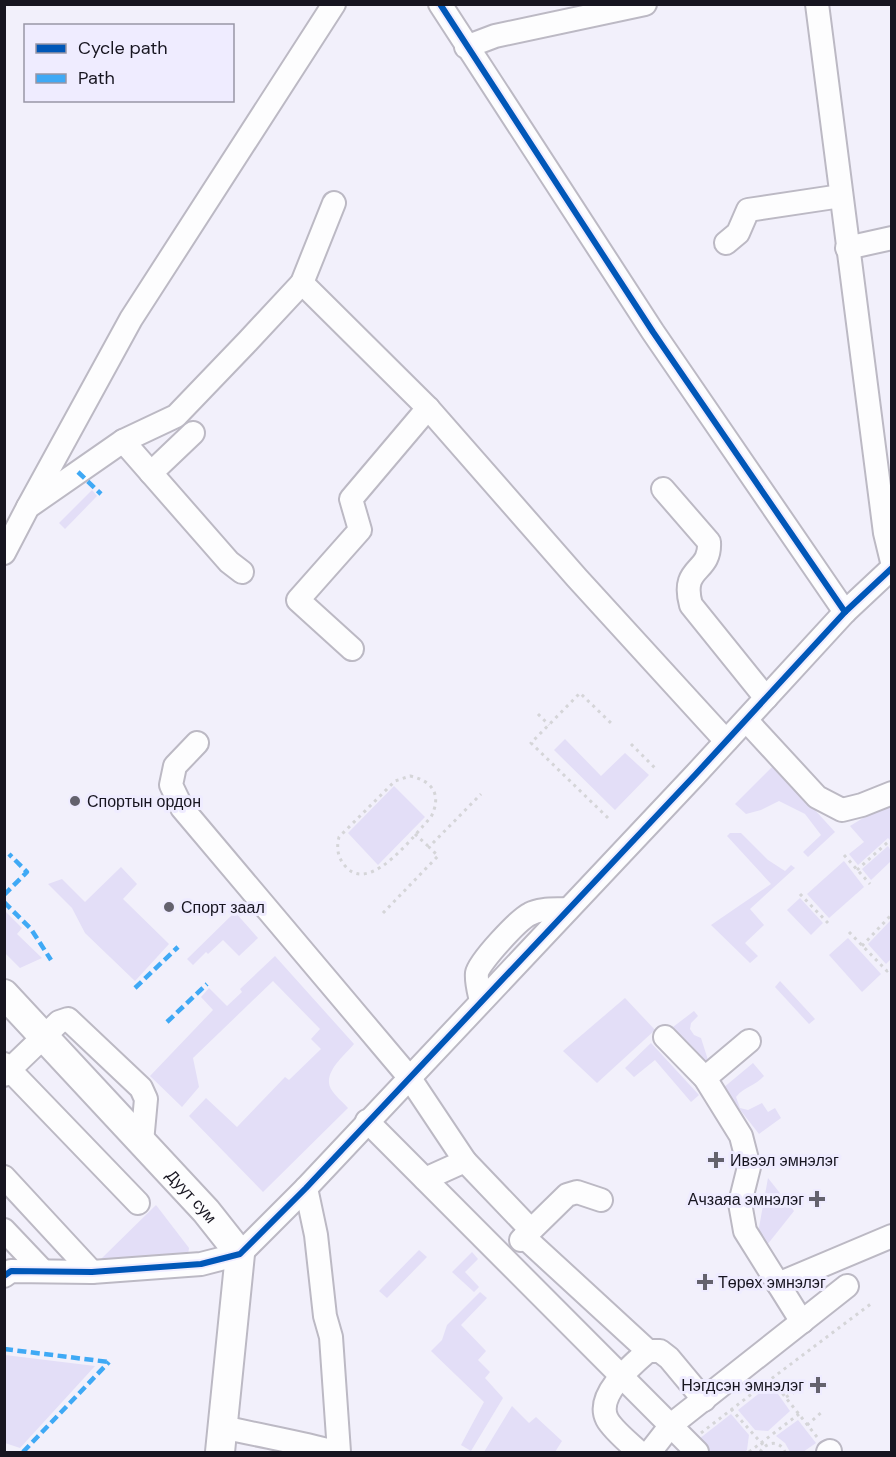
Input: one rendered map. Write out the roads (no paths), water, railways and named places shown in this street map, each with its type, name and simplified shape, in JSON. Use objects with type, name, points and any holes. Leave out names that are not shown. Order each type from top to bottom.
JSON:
[{"type":"main road","name":"Дуут сум","points":[[4,994],[206,1211],[240,1254]]},
{"type":"main road","points":[[222,1440],[240,1254]]},
{"type":"street","points":[[4,553],[131,319],[334,4]]},
{"type":"street","points":[[440,4],[653,332],[845,612]]},
{"type":"street","points":[[466,47],[495,36],[645,4]]},
{"type":"street","points":[[817,4],[847,249],[891,562]]},
{"type":"street","points":[[726,243],[738,233],[748,210],[841,196]]},
{"type":"street","points":[[28,507],[123,441],[176,416],[302,283],[334,203]]},
{"type":"street","points":[[847,249],[891,238]]},
{"type":"street","points":[[302,283],[428,408],[577,578],[726,741]]},
{"type":"street","points":[[351,650],[298,600],[360,530],[351,499],[428,408]]},
{"type":"street","points":[[151,474],[193,433]]},
{"type":"street","points":[[123,441],[229,562],[242,572]]},
{"type":"street","points":[[663,489],[709,542],[710,552],[690,577],[687,591],[691,605],[766,698]]},
{"type":"street","points":[[4,1276],[11,1271],[92,1272],[201,1264],[240,1254],[306,1188],[845,612],[891,568]]},
{"type":"street","points":[[746,720],[817,797],[842,810],[862,805],[891,793]]},
{"type":"street","points":[[197,743],[174,766],[171,785],[182,808],[409,1077],[465,1161],[527,1234],[648,1351]]},
{"type":"street","points":[[44,1036],[6,1069],[138,1203]]},
{"type":"street","points":[[665,1037],[705,1078],[741,1136],[749,1167],[740,1203],[745,1231],[802,1323]]},
{"type":"street","points":[[705,1078],[749,1041]]},
{"type":"street","points":[[368,1121],[671,1425],[699,1443]]},
{"type":"street","points":[[425,1179],[465,1161]]},
{"type":"street","points":[[4,1177],[92,1272]]},
{"type":"street","points":[[222,1440],[267,1445],[302,1443],[337,1452],[331,1338],[325,1316],[316,1235],[306,1188]]},
{"type":"street","points":[[504,1258],[567,1195],[576,1192],[601,1200]]},
{"type":"street","points":[[4,1230],[42,1270]]},
{"type":"street","points":[[778,1284],[891,1236]]},
{"type":"street","points":[[650,1452],[671,1425],[847,1286]]},
{"type":"street","points":[[639,1452],[607,1420],[604,1411],[607,1399],[621,1375],[648,1351],[660,1351],[669,1358],[704,1400]]},
{"type":"street","points":[[267,1445],[286,1452]]},
{"type":"place","name":"Спортын ордон","points":[[75,801]]},
{"type":"place","name":"Спорт заал","points":[[169,907]]},
{"type":"place","name":"Ивээл эмнэлэг","points":[[716,1160]]},
{"type":"place","name":"Ачзаяа эмнэлэг","points":[[817,1199]]},
{"type":"place","name":"Төрөх эмнэлэг","points":[[705,1282]]},
{"type":"place","name":"Нэгдсэн эмнэлэг","points":[[818,1385]]}]
